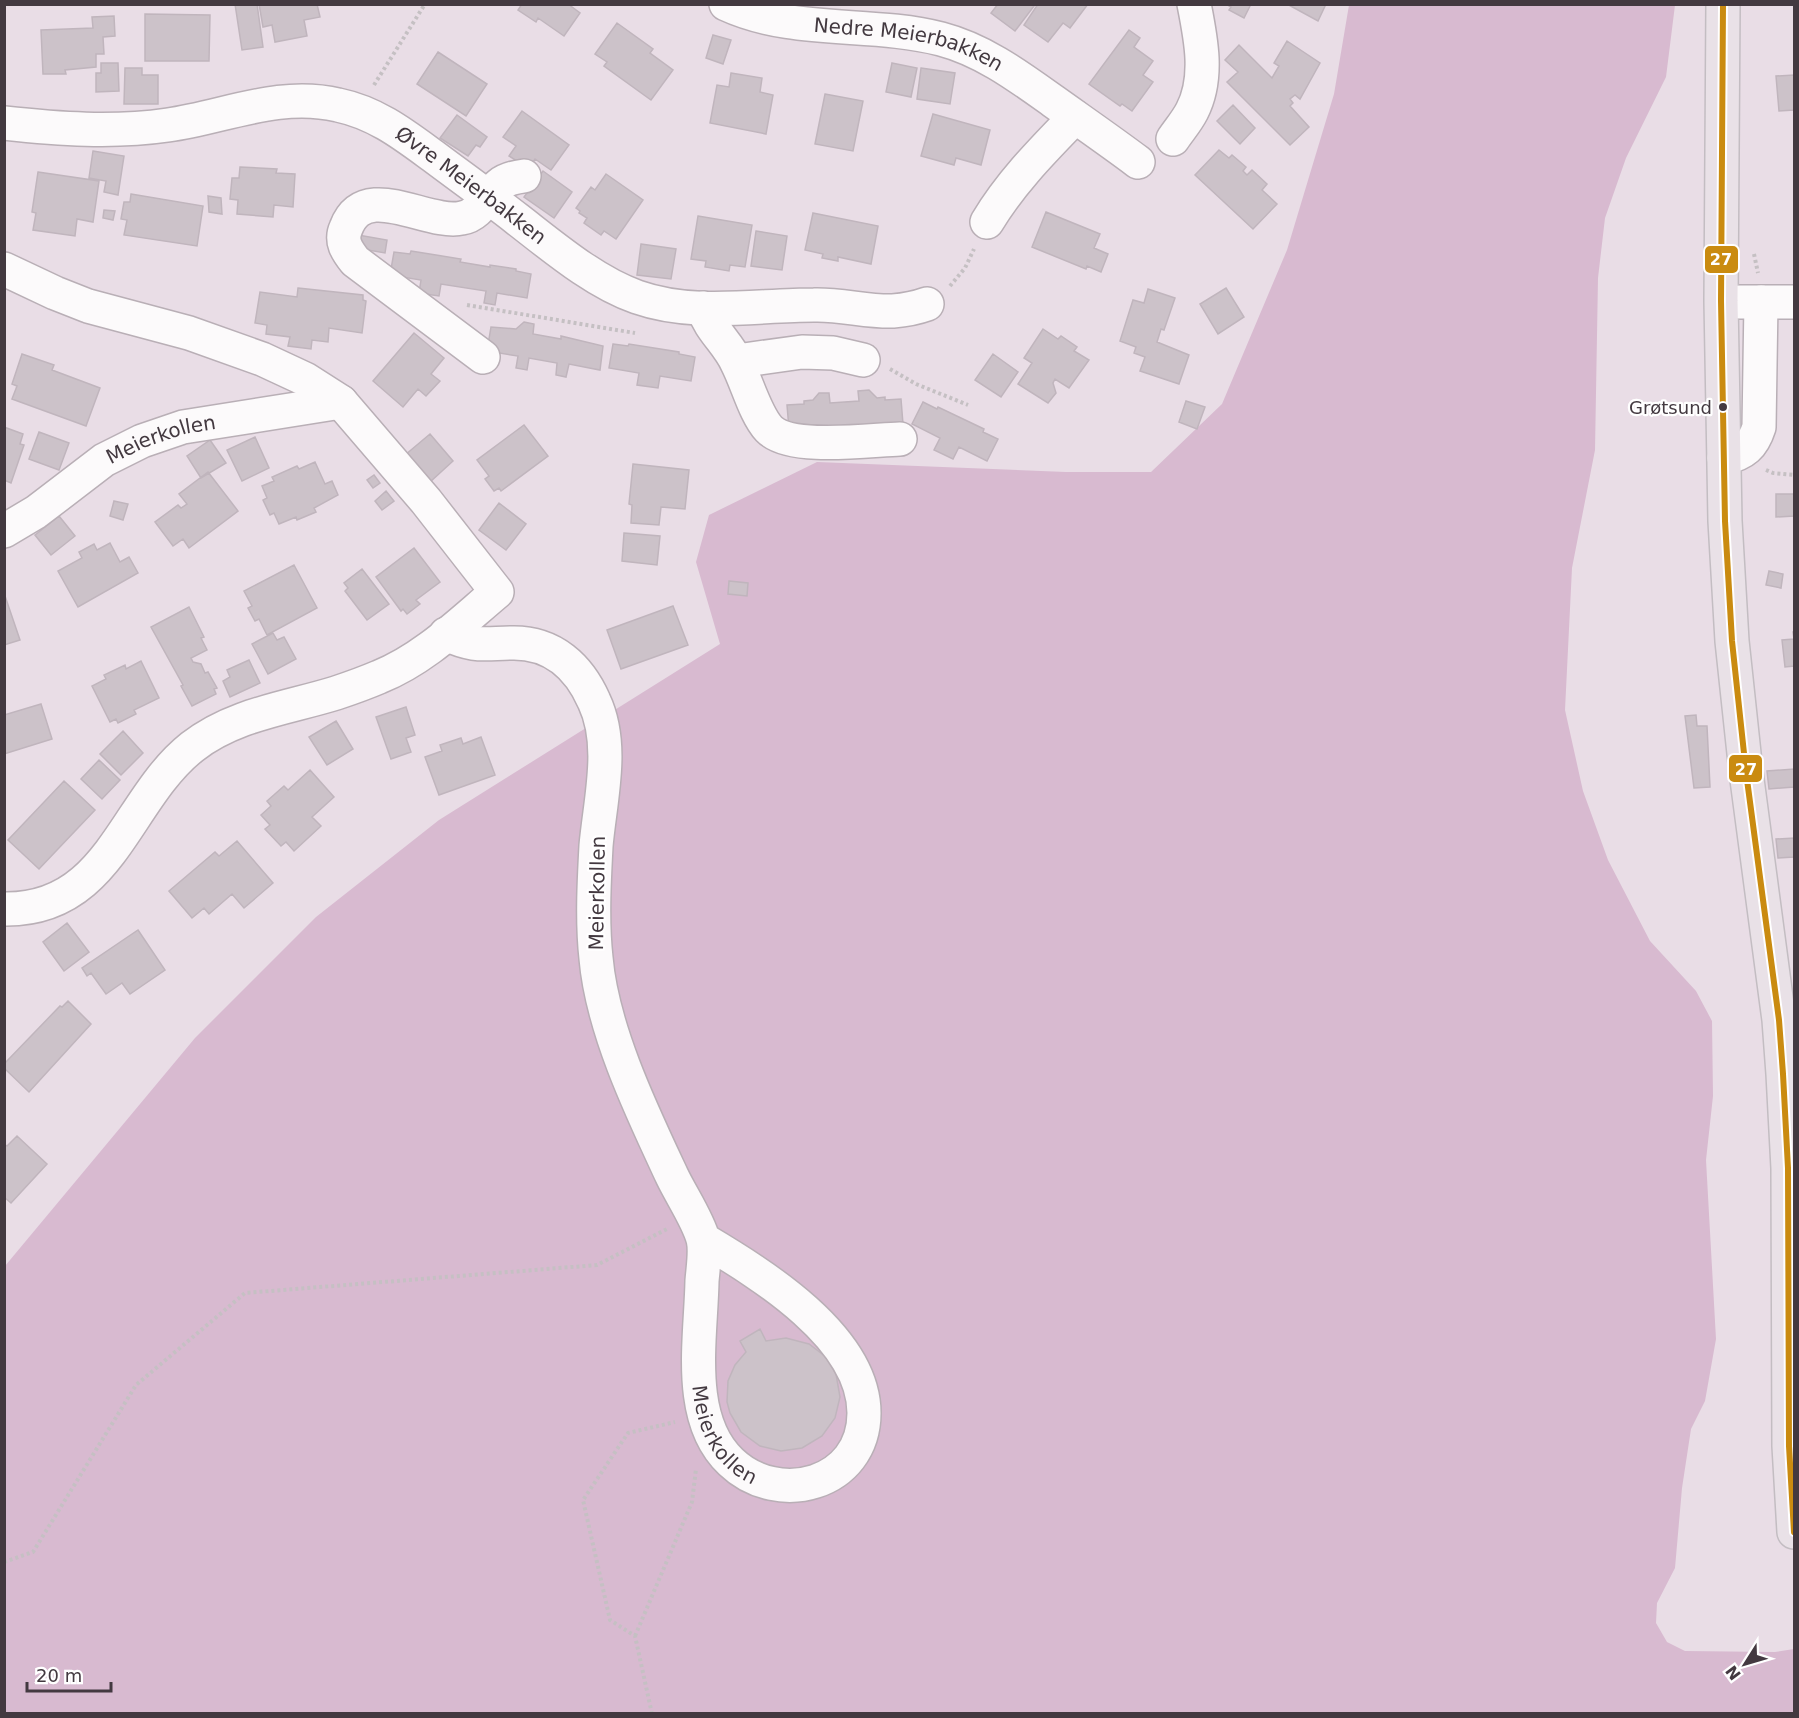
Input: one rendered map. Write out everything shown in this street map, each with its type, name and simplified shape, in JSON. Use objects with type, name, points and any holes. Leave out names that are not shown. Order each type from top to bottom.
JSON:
[{"type":"main road","points":[[1723,4],[1721,301],[1725,521],[1732,641],[1783,1074],[1788,1168],[1789,1436],[1794,1532]]},
{"type":"street","name":"Nedre Meierbakken","points":[[726,4],[764,18],[899,31],[942,39],[968,48],[994,61],[1138,162]]},
{"type":"street","points":[[1173,139],[1192,110],[1202,69],[1200,33],[1194,4]]},
{"type":"street","name":"Øvre Meierbakken","points":[[4,123],[85,130],[132,129],[171,124],[253,105],[302,100],[337,104],[377,118],[395,128],[554,248],[636,297],[688,308],[814,304],[891,311],[927,304]]},
{"type":"street","points":[[987,222],[1023,171],[1075,117]]},
{"type":"street","points":[[483,357],[356,261],[344,244],[344,234],[352,215],[363,208],[383,204],[447,220],[464,218],[476,211],[500,184],[524,176]]},
{"type":"street","points":[[4,269],[88,306],[189,333],[262,358],[305,379],[341,402],[430,506],[497,592],[412,660],[381,676],[335,693],[253,716],[232,724],[194,745],[158,782],[110,855],[94,873],[73,890],[57,899],[18,909],[4,909]]},
{"type":"street","points":[[1721,301],[1794,302]]},
{"type":"street","points":[[1724,458],[1743,453],[1751,446],[1759,428],[1761,303]]},
{"type":"street","points":[[704,308],[712,328],[736,361],[762,419],[769,429],[779,436],[804,443],[900,439]]},
{"type":"street","points":[[736,361],[802,352],[833,353],[863,360]]},
{"type":"street","name":"Meierkollen","points":[[4,531],[36,512],[104,460],[142,441],[183,427],[341,402]]},
{"type":"street","name":"Meierkollen","points":[[446,634],[463,642],[483,645],[517,643],[544,648],[564,658],[582,679],[596,704],[604,737],[604,772],[594,900],[596,958],[602,999],[628,1078],[698,1228],[790,1297],[821,1325],[843,1352],[859,1383],[865,1409],[863,1433],[855,1452],[840,1468],[819,1480],[791,1486],[766,1483],[743,1473],[727,1458],[711,1437],[702,1408],[699,1378],[698,1228]]},
{"type":"path","points":[[360,111],[425,4]]},
{"type":"path","points":[[927,304],[951,285],[965,267],[987,222]]},
{"type":"path","points":[[457,303],[635,333]]},
{"type":"path","points":[[863,360],[879,363],[916,384],[968,405]]},
{"type":"path","points":[[4,1562],[33,1552],[136,1385],[245,1293],[597,1265],[698,1228]]},
{"type":"path","points":[[634,1636],[610,1620],[583,1500],[628,1433],[681,1420],[702,1408]]},
{"type":"path","points":[[652,1713],[634,1636],[692,1502],[696,1467]]},
{"type":"shaded area","points":[[1349,5],[1675,5],[1666,77],[1626,158],[1605,218],[1598,278],[1595,450],[1572,568],[1565,710],[1583,791],[1608,860],[1650,941],[1696,991],[1712,1021],[1713,1096],[1706,1160],[1716,1339],[1705,1401],[1691,1429],[1682,1488],[1675,1568],[1657,1603],[1656,1623],[1667,1642],[1685,1651],[1775,1652],[1794,1649],[1794,1713],[5,1714],[5,1266],[195,1038],[316,917],[439,820],[720,644],[696,562],[709,515],[817,462],[1066,472],[1151,472],[1222,404],[1287,250],[1334,94]]},
{"type":"building","points":[[235,4],[257,4],[263,47],[242,50]]},
{"type":"building","points":[[259,4],[317,4],[320,17],[304,20],[307,36],[275,42],[272,25],[263,27]]},
{"type":"building","points":[[522,4],[568,4],[580,13],[564,36],[538,18],[536,22],[518,10]]},
{"type":"building","points":[[998,4],[1032,4],[1034,6],[1015,31],[991,13]]},
{"type":"building","points":[[1038,4],[1088,4],[1070,28],[1063,23],[1048,42],[1024,25]]},
{"type":"building","points":[[1226,4],[1251,4],[1244,18],[1229,10],[1231,7]]},
{"type":"building","points":[[1287,4],[1326,4],[1318,21]]},
{"type":"building","points":[[145,14],[210,15],[209,61],[145,61]]},
{"type":"building","points":[[114,16],[115,36],[103,37],[104,54],[96,54],[96,67],[65,70],[66,74],[43,74],[41,30],[93,28],[92,17]]},
{"type":"building","points":[[617,23],[653,49],[650,53],[673,70],[651,100],[604,66],[607,62],[595,54]]},
{"type":"building","points":[[1129,30],[1140,38],[1134,47],[1153,61],[1143,75],[1153,82],[1132,111],[1122,104],[1120,106],[1089,84]]},
{"type":"building","points":[[713,35],[731,40],[723,64],[706,58]]},
{"type":"building","points":[[1287,41],[1320,63],[1300,99],[1295,95],[1290,99],[1293,103],[1290,106],[1309,127],[1290,145],[1227,82],[1238,72],[1225,60],[1239,45],[1272,78],[1279,66],[1274,63]]},
{"type":"building","points":[[438,52],[487,84],[466,116],[417,84]]},
{"type":"building","points":[[101,63],[118,63],[119,91],[96,92],[96,73],[101,73]]},
{"type":"building","points":[[892,63],[917,68],[911,97],[886,92]]},
{"type":"building","points":[[125,68],[142,68],[142,75],[158,75],[158,104],[124,104]]},
{"type":"building","points":[[921,68],[955,73],[950,104],[917,99]]},
{"type":"building","points":[[731,73],[762,78],[760,92],[773,95],[766,134],[710,123],[717,85],[729,87]]},
{"type":"building","points":[[1794,75],[1794,110],[1779,111],[1776,76]]},
{"type":"building","points":[[825,94],[863,101],[853,151],[815,144]]},
{"type":"building","points":[[1233,105],[1255,128],[1240,144],[1217,121]]},
{"type":"building","points":[[522,111],[569,145],[551,170],[535,159],[529,169],[509,156],[516,146],[503,137]]},
{"type":"building","points":[[933,114],[990,130],[981,165],[956,158],[954,165],[921,156]]},
{"type":"building","points":[[457,115],[487,137],[480,147],[476,145],[468,156],[440,138]]},
{"type":"building","points":[[1219,150],[1229,158],[1232,155],[1246,167],[1243,171],[1247,175],[1252,170],[1267,184],[1262,190],[1277,204],[1253,229],[1195,175]]},
{"type":"building","points":[[93,151],[124,156],[118,195],[104,192],[106,181],[89,178]]},
{"type":"building","points":[[240,167],[277,169],[276,173],[295,174],[293,207],[274,205],[273,217],[237,214],[238,200],[230,199],[232,178],[239,178]]},
{"type":"building","points":[[543,171],[572,192],[554,218],[524,197]]},
{"type":"building","points":[[38,172],[99,181],[93,222],[77,219],[75,236],[33,230],[36,213],[32,212]]},
{"type":"building","points":[[606,174],[643,200],[616,239],[604,231],[601,235],[584,223],[587,218],[576,208],[591,187],[595,190]]},
{"type":"building","points":[[131,194],[203,206],[197,246],[124,235],[127,220],[121,219],[124,202],[130,202]]},
{"type":"building","points":[[208,196],[221,198],[222,214],[209,212]]},
{"type":"building","points":[[104,210],[115,211],[113,220],[103,218]]},
{"type":"building","points":[[1046,212],[1100,234],[1094,248],[1108,254],[1101,272],[1087,266],[1086,269],[1032,247]]},
{"type":"building","points":[[813,213],[878,226],[871,264],[838,257],[838,261],[822,258],[823,254],[805,250]]},
{"type":"building","points":[[698,216],[752,225],[745,267],[730,265],[729,271],[705,267],[706,261],[691,259]]},
{"type":"building","points":[[756,231],[787,236],[782,270],[751,266]]},
{"type":"building","points":[[358,235],[387,240],[385,253],[356,248]]},
{"type":"building","points":[[641,244],[676,249],[671,279],[637,275]]},
{"type":"building","points":[[411,251],[461,259],[460,262],[516,269],[516,271],[531,274],[527,298],[497,293],[495,305],[484,303],[486,291],[441,284],[439,296],[419,293],[421,280],[390,275],[394,252],[410,254]]},
{"type":"building","points":[[298,288],[363,295],[363,300],[366,301],[362,333],[329,328],[328,342],[312,340],[311,349],[288,346],[290,337],[266,334],[267,325],[255,323],[260,292],[297,297]]},
{"type":"building","points":[[1226,288],[1244,317],[1218,334],[1200,304]]},
{"type":"building","points":[[1148,289],[1175,298],[1164,330],[1161,329],[1157,342],[1189,355],[1179,384],[1140,371],[1145,357],[1134,353],[1136,347],[1120,341],[1133,300],[1144,303]]},
{"type":"building","points":[[524,322],[534,324],[533,334],[561,339],[561,336],[603,346],[600,370],[569,364],[566,377],[556,375],[557,363],[529,358],[527,370],[516,368],[518,356],[487,351],[491,327],[516,329]]},
{"type":"building","points":[[1043,329],[1058,339],[1061,336],[1077,347],[1074,351],[1089,360],[1069,388],[1055,379],[1053,383],[1056,393],[1048,403],[1018,384],[1032,363],[1024,358]]},
{"type":"building","points":[[414,333],[444,358],[431,374],[440,381],[426,396],[418,389],[403,407],[373,381]]},
{"type":"building","points":[[613,344],[628,346],[629,344],[679,352],[679,354],[695,357],[691,381],[660,376],[658,388],[637,385],[639,373],[609,368]]},
{"type":"building","points":[[22,354],[54,365],[52,370],[100,388],[86,426],[12,399],[17,386],[12,384]]},
{"type":"building","points":[[993,354],[1018,372],[1001,397],[975,380]]},
{"type":"building","points":[[869,390],[877,398],[901,399],[903,424],[789,429],[787,405],[804,404],[804,401],[813,400],[819,393],[829,393],[830,403],[859,401],[858,391]]},
{"type":"building","points":[[1186,401],[1205,407],[1197,429],[1179,422]]},
{"type":"building","points":[[923,402],[984,429],[983,432],[998,439],[987,461],[959,447],[953,459],[934,450],[940,438],[912,424]]},
{"type":"building","points":[[524,425],[548,456],[501,491],[499,488],[494,491],[485,479],[489,476],[477,460]]},
{"type":"building","points":[[4,427],[23,434],[20,444],[24,445],[11,483],[4,480]]},
{"type":"building","points":[[39,432],[69,443],[59,470],[29,459]]},
{"type":"building","points":[[430,434],[453,461],[429,483],[405,455]]},
{"type":"building","points":[[255,437],[269,468],[242,481],[227,450]]},
{"type":"building","points":[[210,440],[226,463],[201,478],[187,456]]},
{"type":"building","points":[[315,462],[325,484],[332,481],[338,495],[314,508],[316,512],[279,524],[274,513],[270,515],[263,500],[267,498],[262,486],[274,481],[272,477],[297,466],[299,469]]},
{"type":"building","points":[[633,464],[689,470],[685,509],[661,507],[659,525],[631,523],[632,505],[629,504]]},
{"type":"building","points":[[208,472],[238,511],[189,548],[183,539],[173,546],[155,522],[178,505],[181,508],[187,504],[179,494]]},
{"type":"building","points":[[374,475],[380,483],[373,488],[367,480]]},
{"type":"building","points":[[386,491],[394,501],[382,510],[375,501]]},
{"type":"building","points":[[1776,494],[1794,494],[1794,516],[1776,517]]},
{"type":"building","points":[[114,501],[128,504],[123,520],[110,516]]},
{"type":"building","points":[[499,503],[526,524],[506,550],[479,530]]},
{"type":"building","points":[[59,516],[75,536],[51,555],[35,535]]},
{"type":"building","points":[[624,533],[660,536],[657,565],[622,561]]},
{"type":"building","points":[[110,543],[120,562],[129,557],[138,573],[78,607],[58,571],[82,558],[79,552],[94,544],[97,550]]},
{"type":"building","points":[[414,548],[440,582],[416,600],[420,604],[407,614],[403,609],[401,611],[376,577]]},
{"type":"building","points":[[294,565],[317,608],[267,635],[259,619],[255,621],[248,608],[252,606],[244,591]]},
{"type":"building","points":[[362,569],[389,604],[367,620],[345,591],[348,588],[344,583]]},
{"type":"building","points":[[1769,571],[1783,574],[1781,588],[1766,585]]},
{"type":"building","points":[[729,581],[748,583],[747,596],[728,594]]},
{"type":"building","points":[[4,593],[20,640],[4,645]]},
{"type":"building","points":[[673,606],[688,645],[621,669],[607,630]]},
{"type":"building","points":[[189,607],[204,637],[201,638],[207,650],[191,658],[193,662],[201,664],[205,673],[208,672],[217,688],[214,689],[216,694],[192,706],[151,627]]},
{"type":"building","points":[[273,633],[277,640],[284,637],[296,659],[268,674],[252,644]]},
{"type":"building","points":[[1794,639],[1794,666],[1785,667],[1782,640]]},
{"type":"building","points":[[249,660],[260,683],[230,697],[223,681],[230,677],[227,670]]},
{"type":"building","points":[[141,661],[159,698],[134,710],[136,714],[118,723],[116,719],[110,722],[92,686],[106,679],[104,675],[125,665],[126,669]]},
{"type":"building","points":[[41,704],[52,739],[4,754],[4,715]]},
{"type":"building","points":[[406,707],[415,735],[406,738],[411,752],[391,759],[376,717]]},
{"type":"building","points":[[1696,715],[1697,726],[1707,726],[1710,787],[1694,788],[1685,716]]},
{"type":"building","points":[[336,721],[353,749],[327,765],[309,737]]},
{"type":"building","points":[[123,731],[143,753],[121,775],[100,754]]},
{"type":"building","points":[[481,737],[495,775],[439,795],[425,757],[442,751],[440,745],[461,738],[463,744]]},
{"type":"building","points":[[99,760],[120,780],[102,799],[81,779]]},
{"type":"building","points":[[1794,769],[1794,787],[1769,789],[1767,771]]},
{"type":"building","points":[[310,770],[334,797],[312,817],[321,826],[294,851],[286,842],[281,846],[265,829],[270,825],[261,815],[271,806],[267,801],[284,786],[288,790]]},
{"type":"building","points":[[64,781],[95,810],[39,869],[8,840]]},
{"type":"building","points":[[1794,838],[1794,857],[1778,858],[1776,839]]},
{"type":"building","points":[[237,841],[273,883],[244,908],[232,894],[209,914],[204,908],[192,918],[169,891],[215,852],[219,856]]},
{"type":"building","points":[[67,923],[89,952],[64,971],[43,942]]},
{"type":"building","points":[[138,930],[165,970],[130,994],[122,983],[106,994],[91,973],[87,976],[82,968]]},
{"type":"building","points":[[68,1001],[91,1024],[29,1092],[4,1068],[4,1064],[60,1006],[62,1007]]},
{"type":"building","points":[[17,1136],[47,1164],[11,1203],[4,1197],[4,1144],[7,1146]]},
{"type":"building","points":[[760,1329],[766,1341],[786,1338],[809,1344],[826,1357],[836,1374],[840,1397],[835,1418],[822,1436],[802,1448],[781,1451],[760,1446],[741,1432],[730,1413],[727,1402],[728,1381],[735,1365],[746,1352],[740,1341]]},
{"type":"transit line","name":"27","points":[[1723,4],[1721,301],[1725,521],[1732,641],[1746,772],[1779,1020],[1783,1074],[1788,1168],[1789,1446],[1794,1532]]},
{"type":"place","name":"Grøtsund","points":[[1723,407]]}]
